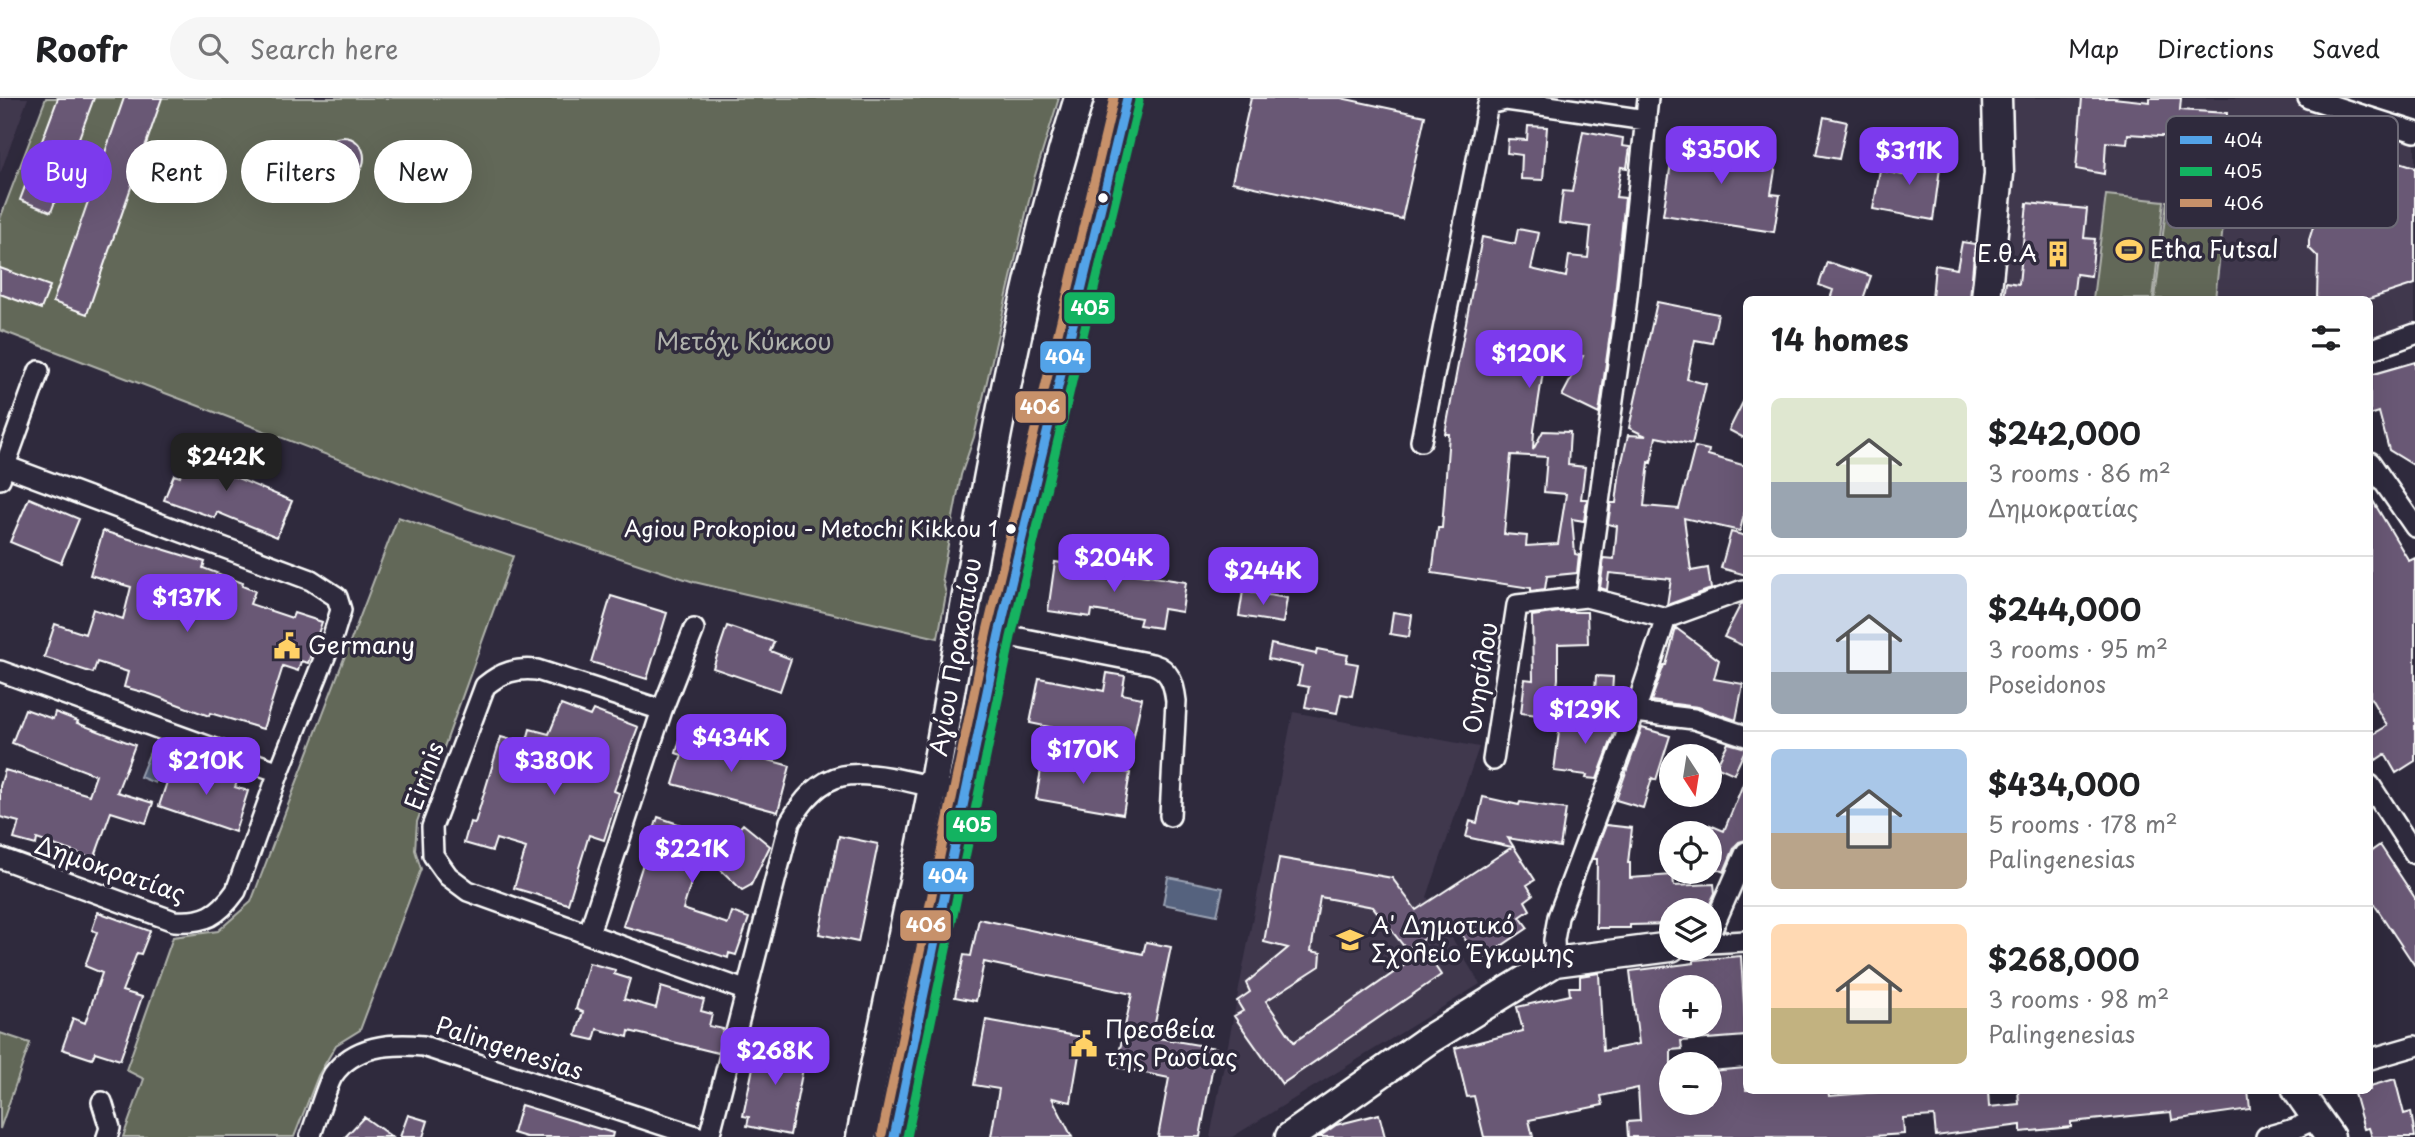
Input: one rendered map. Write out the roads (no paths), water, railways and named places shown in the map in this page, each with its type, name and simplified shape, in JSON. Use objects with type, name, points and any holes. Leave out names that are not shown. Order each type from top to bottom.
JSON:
[{"type":"main road","name":"Αγίου Προκοπίου","points":[[861,1137],[932,788],[1021,312],[1056,172],[1079,98]]},
{"type":"main road","name":"Αγίου Προκοπίου","points":[[894,1137],[999,634],[1127,98]]},
{"type":"main road","points":[[1986,296],[1998,174],[1997,98]]},
{"type":"main road","points":[[1290,1137],[1428,1040],[1555,961],[1659,948]]},
{"type":"main road","points":[[2300,1094],[2323,1128]]},
{"type":"street","points":[[1648,98],[1626,306],[1586,597],[1666,618],[1743,588]]},
{"type":"street","points":[[2308,98],[2365,116]]},
{"type":"street","points":[[1421,441],[1488,104],[1506,100],[1646,120]]},
{"type":"street","points":[[2398,127],[2415,132]]},
{"type":"street","points":[[2373,349],[2415,334]]},
{"type":"street","points":[[2,473],[39,371]]},
{"type":"street","points":[[2373,465],[2406,499],[2415,527]]},
{"type":"street","name":"Δημοκρατίας","points":[[0,858],[174,921],[193,922],[211,918],[225,906],[236,891],[341,610],[337,597],[310,580],[2,473]]},
{"type":"street","name":"Ονησίλου","points":[[1493,760],[1517,605],[1586,597]]},
{"type":"street","points":[[1555,961],[1554,940],[1558,917],[1635,712],[1666,618]]},
{"type":"street","points":[[589,933],[662,710],[694,629]]},
{"type":"street","points":[[999,634],[1152,664],[1169,675],[1176,701],[1170,816]]},
{"type":"street","name":"Eirinis","points":[[662,710],[537,670],[516,670],[496,677],[485,686],[432,827],[433,855],[448,876],[468,891],[747,991]]},
{"type":"street","points":[[2,677],[279,772]]},
{"type":"street","points":[[1635,712],[1694,719],[1743,735]]},
{"type":"street","points":[[709,1137],[790,822],[802,802],[818,788],[841,776],[872,775],[967,795]]},
{"type":"street","points":[[2373,790],[2415,854]]},
{"type":"street","points":[[1722,907],[1743,859]]},
{"type":"street","points":[[1722,942],[1743,941]]},
{"type":"street","name":"Palingenesias","points":[[310,1137],[333,1075],[356,1054],[393,1044],[423,1046],[699,1137]]},
{"type":"street","points":[[2373,1058],[2415,1046]]},
{"type":"street","points":[[103,1102],[110,1128],[107,1137]]},
{"type":"street","points":[[2266,1137],[2294,1129],[2323,1128]]},
{"type":"water","points":[[152,747],[168,753],[155,783],[140,777]]},
{"type":"water","points":[[1168,877],[1223,888],[1217,915],[1163,904]]},
{"type":"place","name":"Etha Futsal","points":[[2129,250]]},
{"type":"place","name":"Ε.θ.Α","points":[[2058,254]]},
{"type":"place","name":"Agiou Prokopiou - Metochi Kikkou 1","points":[[1011,529]]},
{"type":"place","name":"Germany","points":[[287,646]]},
{"type":"place","name":"Α' Δημοτικό Σχολείο Έγκωμης","points":[[1350,940]]},
{"type":"place","name":"Πρεσβεία της Ρωσίας","points":[[1084,1044]]},
{"type":"park label","name":"Μετόχι Κύκκου","points":[[744,342]]}]
